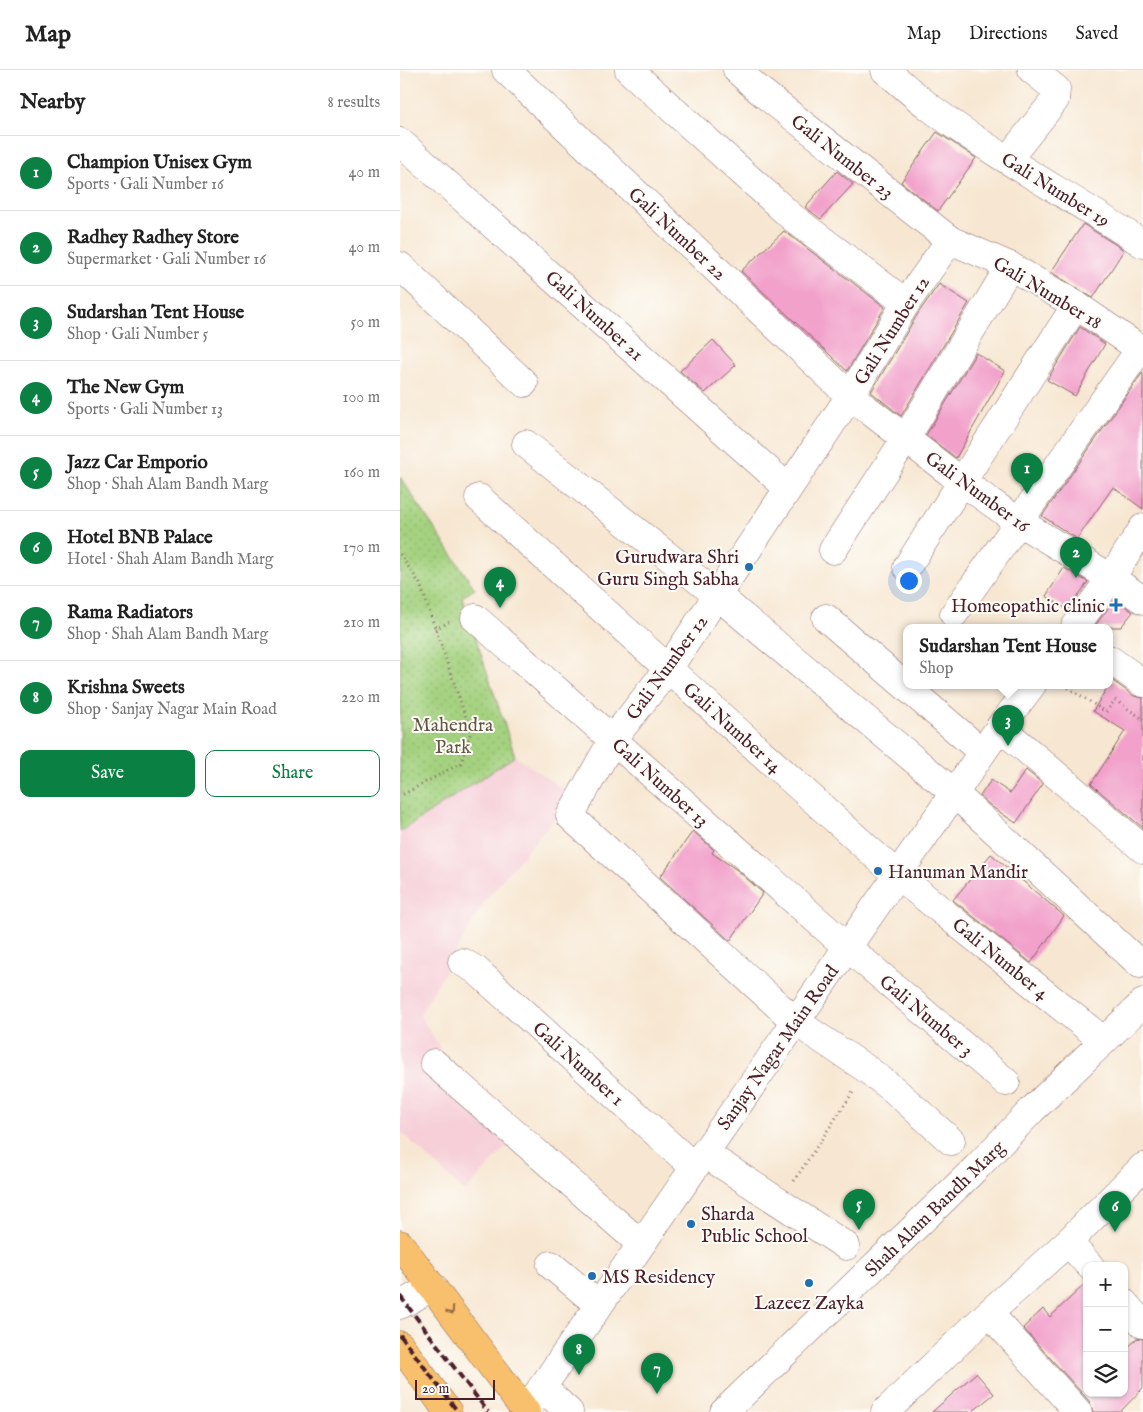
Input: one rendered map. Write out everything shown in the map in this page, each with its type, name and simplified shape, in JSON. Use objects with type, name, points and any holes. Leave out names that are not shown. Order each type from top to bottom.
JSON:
[{"type":"main road","points":[[401,1248],[433,1287],[526,1412]]},
{"type":"main road","points":[[400,1345],[448,1412]]},
{"type":"street","name":"Gali Number 22","points":[[506,70],[850,396]]},
{"type":"street","points":[[629,70],[793,218],[906,303]]},
{"type":"street","name":"Gali Number 23","points":[[737,70],[758,90],[950,240]]},
{"type":"street","name":"Gali Number 19","points":[[886,70],[931,109],[1001,155],[1137,233]]},
{"type":"street","points":[[1001,155],[1054,100],[1056,89],[1032,70]]},
{"type":"street","name":"Gali Number 21","points":[[400,142],[788,488]]},
{"type":"street","name":"Gali Number 12","points":[[796,1022],[570,816],[613,740],[668,669],[850,396],[906,303],[950,240]]},
{"type":"street","name":"Gali Number 18","points":[[950,240],[1010,266],[1076,305],[1141,350]]},
{"type":"street","points":[[400,266],[524,383]]},
{"type":"street","points":[[833,550],[906,438],[1010,266]]},
{"type":"street","points":[[907,567],[1076,305]]},
{"type":"street","points":[[954,614],[1141,350]]},
{"type":"street","name":"Gali Number 16","points":[[850,396],[961,481],[1019,522],[1111,578],[1143,600]]},
{"type":"street","points":[[526,444],[717,595],[954,793],[1140,964]]},
{"type":"street","name":"Gali Number 14","points":[[479,498],[897,875]]},
{"type":"street","points":[[1077,624],[1111,578],[1143,528]]},
{"type":"street","name":"Gali Number 13","points":[[475,618],[847,947]]},
{"type":"street","points":[[826,618],[903,684]]},
{"type":"street","points":[[1113,662],[1143,682]]},
{"type":"street","points":[[909,689],[982,752]]},
{"type":"street","name":"Sanjay Nagar Main Road","points":[[526,1412],[982,752],[1029,689]]},
{"type":"street","points":[[1000,727],[1143,848]]},
{"type":"street","name":"Gali Number 4","points":[[897,875],[1104,1040]]},
{"type":"street","name":"Gali Number 3","points":[[847,947],[1006,1082]]},
{"type":"street","name":"Gali Number 1","points":[[462,962],[476,970],[699,1160],[780,1202],[858,1257]]},
{"type":"street","name":"Shah Alam Bandh Marg","points":[[724,1412],[858,1257],[977,1167],[1032,1110],[1143,1003]]},
{"type":"street","points":[[796,1022],[893,1089],[951,1141]]},
{"type":"street","points":[[434,1063],[641,1244]]},
{"type":"street","points":[[885,1412],[989,1313],[1068,1242],[1143,1167]]},
{"type":"street","points":[[1068,1242],[1086,1262]]},
{"type":"street","points":[[551,1265],[600,1305]]},
{"type":"street","points":[[400,1305],[433,1287]]},
{"type":"street","points":[[1128,1307],[1143,1324]]},
{"type":"street","points":[[989,1313],[1078,1412]]},
{"type":"street","points":[[542,1387],[569,1412]]},
{"type":"path","points":[[400,554],[420,584],[471,732],[461,763],[400,796]]},
{"type":"path","points":[[1070,689],[1106,712],[1115,700],[1143,720]]},
{"type":"path","points":[[780,1202],[868,1070]]},
{"type":"shaded area","points":[[515,756],[573,796],[484,902],[420,1015],[443,1053],[428,1065],[514,1138],[465,1192],[400,1131],[400,832]]},
{"type":"green space","name":"Mahendra Park","points":[[400,477],[475,589],[462,597],[515,756],[400,832]]},
{"type":"building","points":[[937,132],[976,158],[938,211],[901,182]]},
{"type":"building","points":[[837,171],[853,184],[821,219],[805,207]]},
{"type":"building","points":[[1083,224],[1124,250],[1093,298],[1051,272]]},
{"type":"building","points":[[784,231],[885,307],[847,371],[741,271]]},
{"type":"building","points":[[939,284],[969,303],[901,416],[871,392],[919,312]]},
{"type":"building","points":[[1080,327],[1105,344],[1075,396],[1047,380]]},
{"type":"building","points":[[713,340],[736,365],[705,393],[680,371]]},
{"type":"building","points":[[976,353],[1005,371],[956,458],[926,435]]},
{"type":"building","points":[[1143,372],[1143,509],[1113,487],[1077,539],[1042,516]]},
{"type":"building","points":[[1064,568],[1088,582],[1068,610],[1046,596]]},
{"type":"building","points":[[1115,599],[1133,612],[1121,627],[1113,627],[1113,624],[1096,624]]},
{"type":"building","points":[[1113,681],[1134,696],[1143,698],[1143,828],[1091,784],[1125,731],[1093,711],[1107,689],[1113,689]]},
{"type":"building","points":[[1026,770],[1043,784],[1016,823],[992,807],[980,796],[991,780],[1010,793]]},
{"type":"building","points":[[693,831],[714,850],[712,853],[737,870],[763,893],[730,941],[660,877]]},
{"type":"building","points":[[991,854],[1064,916],[1031,963],[953,900]]},
{"type":"building","points":[[1083,1286],[1083,1394],[1023,1328],[1043,1309],[1050,1317]]},
{"type":"building","points":[[1137,1338],[1143,1339],[1143,1388],[1120,1412],[1093,1412],[1090,1402],[1085,1397],[1128,1397],[1128,1348]]},
{"type":"building","points":[[976,1373],[994,1394],[972,1412],[932,1412]]},
{"type":"railway","points":[[400,1296],[488,1412]]},
{"type":"railway","points":[[400,1335],[458,1412]]},
{"type":"place","name":"Champion Unisex Gym","points":[[1027,494]]},
{"type":"place","name":"Gurudwara Shri Guru Singh Sabha","points":[[749,567]]},
{"type":"place","name":"Radhey Radhey Store","points":[[1076,578]]},
{"type":"place","name":"Homeopathic clinic","points":[[1116,605]]},
{"type":"place","name":"The New Gym","points":[[500,608]]},
{"type":"place","name":"Sudarshan Tent House","points":[[1008,746]]},
{"type":"place","name":"Hanuman Mandir","points":[[878,871]]},
{"type":"place","name":"Sharda Public School","points":[[691,1224]]},
{"type":"place","name":"Jazz Car Emporio","points":[[859,1230]]},
{"type":"place","name":"Hotel BNB Palace","points":[[1115,1232]]},
{"type":"place","name":"MS Residency","points":[[592,1276]]},
{"type":"place","name":"Lazeez Zayka","points":[[809,1283]]},
{"type":"place","name":"Krishna Sweets","points":[[579,1375]]},
{"type":"place","name":"Rama Radiators","points":[[657,1394]]}]
